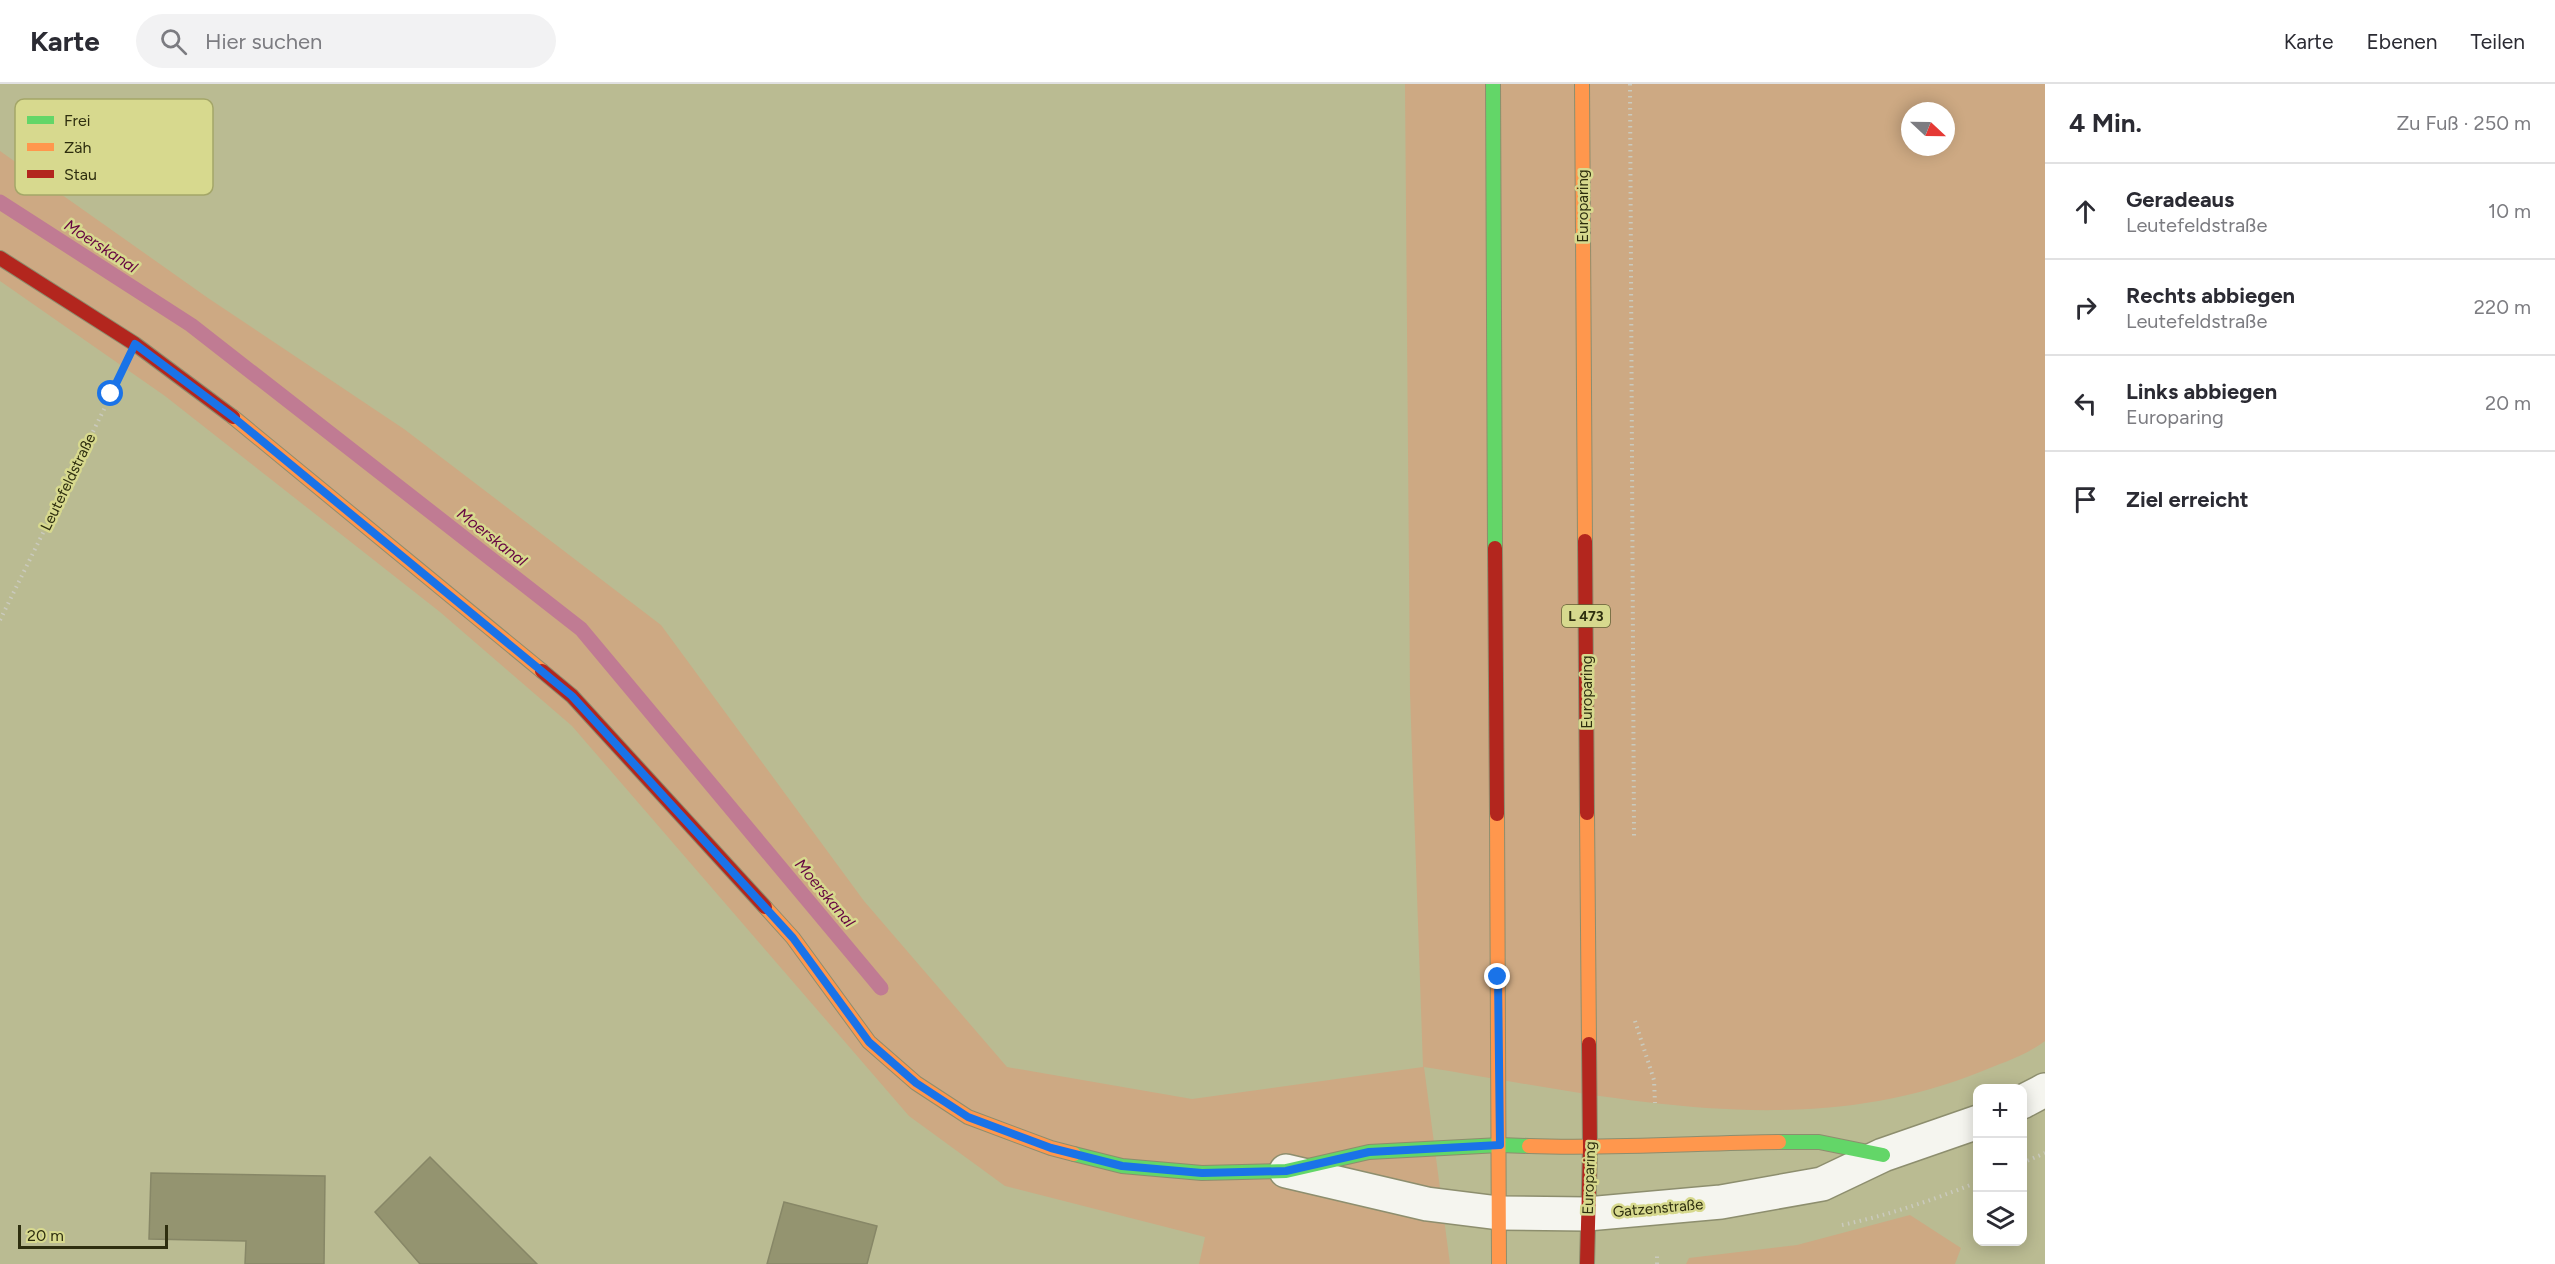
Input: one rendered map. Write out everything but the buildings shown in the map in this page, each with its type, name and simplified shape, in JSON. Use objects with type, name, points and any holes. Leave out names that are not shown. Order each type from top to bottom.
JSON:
[{"type":"main road","points":[[1493,84],[1499,1264]]},
{"type":"main road","name":"Europaring","points":[[1582,84],[1590,1148],[1587,1264]]},
{"type":"main road","points":[[0,258],[135,344],[233,417],[572,696],[793,938],[869,1042],[916,1083],[968,1117],[1051,1148],[1122,1166],[1202,1173],[1286,1171],[1369,1152],[1500,1145],[1590,1148],[1819,1142],[1882,1155]]},
{"type":"street","points":[[2027,1099],[2045,1090]]},
{"type":"street","name":"Gatzenstraße","points":[[1286,1171],[1427,1204],[1499,1213],[1587,1214],[1721,1202],[1822,1184],[1882,1155],[1973,1123]]},
{"type":"path","points":[[1630,84],[1634,843]]},
{"type":"path","name":"Leutefeldstraße","points":[[0,620],[135,344]]},
{"type":"path","points":[[1635,1010],[1635,1022],[1654,1080],[1657,1145]]},
{"type":"path","points":[[2027,1161],[2045,1153]]},
{"type":"path","points":[[1655,1208],[1657,1264]]},
{"type":"shaded area","points":[[1405,84],[2045,84],[2045,1041],[2030,1051],[1980,1072],[1912,1094],[1843,1106],[1773,1110],[1703,1108],[1633,1101],[1424,1067],[1450,1264],[1199,1264],[1205,1237],[1005,1186],[909,1116],[572,726],[440,612],[165,396],[0,281],[0,151],[15,162],[15,195],[62,195],[208,298],[404,429],[661,625],[864,901],[1007,1067],[1192,1099],[1423,1067],[1410,693]]},
{"type":"shaded area","points":[[1910,1215],[1961,1248],[1955,1264],[1686,1264],[1689,1258],[1797,1245]]},
{"type":"waterway","name":"Moerskanal","points":[[0,202],[191,325],[581,629],[881,988]]},
{"type":"traffic: fast","points":[[1493,84],[1495,548]]},
{"type":"traffic: fast","points":[[1779,1142],[1819,1142],[1883,1155]]},
{"type":"traffic: fast","points":[[1074,1154],[1122,1166],[1202,1173],[1286,1171],[1369,1152],[1500,1145],[1529,1146]]},
{"type":"traffic: slow","points":[[1582,84],[1585,541]]},
{"type":"traffic: slow","points":[[233,417],[542,671]]},
{"type":"traffic: slow","points":[[1587,813],[1589,1044]]},
{"type":"traffic: slow","points":[[1497,814],[1499,1264]]},
{"type":"traffic: slow","points":[[765,907],[793,938],[869,1042],[916,1083],[968,1117],[1051,1148],[1074,1154]]},
{"type":"traffic: slow","points":[[1529,1146],[1779,1142]]},
{"type":"traffic: jam","points":[[0,258],[135,344],[233,417]]},
{"type":"traffic: jam","points":[[1585,541],[1587,813]]},
{"type":"traffic: jam","points":[[1495,548],[1497,814]]},
{"type":"traffic: jam","points":[[542,671],[572,696],[765,907]]},
{"type":"traffic: jam","points":[[1587,1264],[1590,1148],[1589,1044]]},
{"type":"route","points":[[111,394],[135,344],[233,417],[572,696],[793,938],[869,1042],[916,1083],[968,1117],[1051,1148],[1122,1166],[1202,1173],[1286,1171],[1369,1152],[1500,1145],[1498,977]]}]
